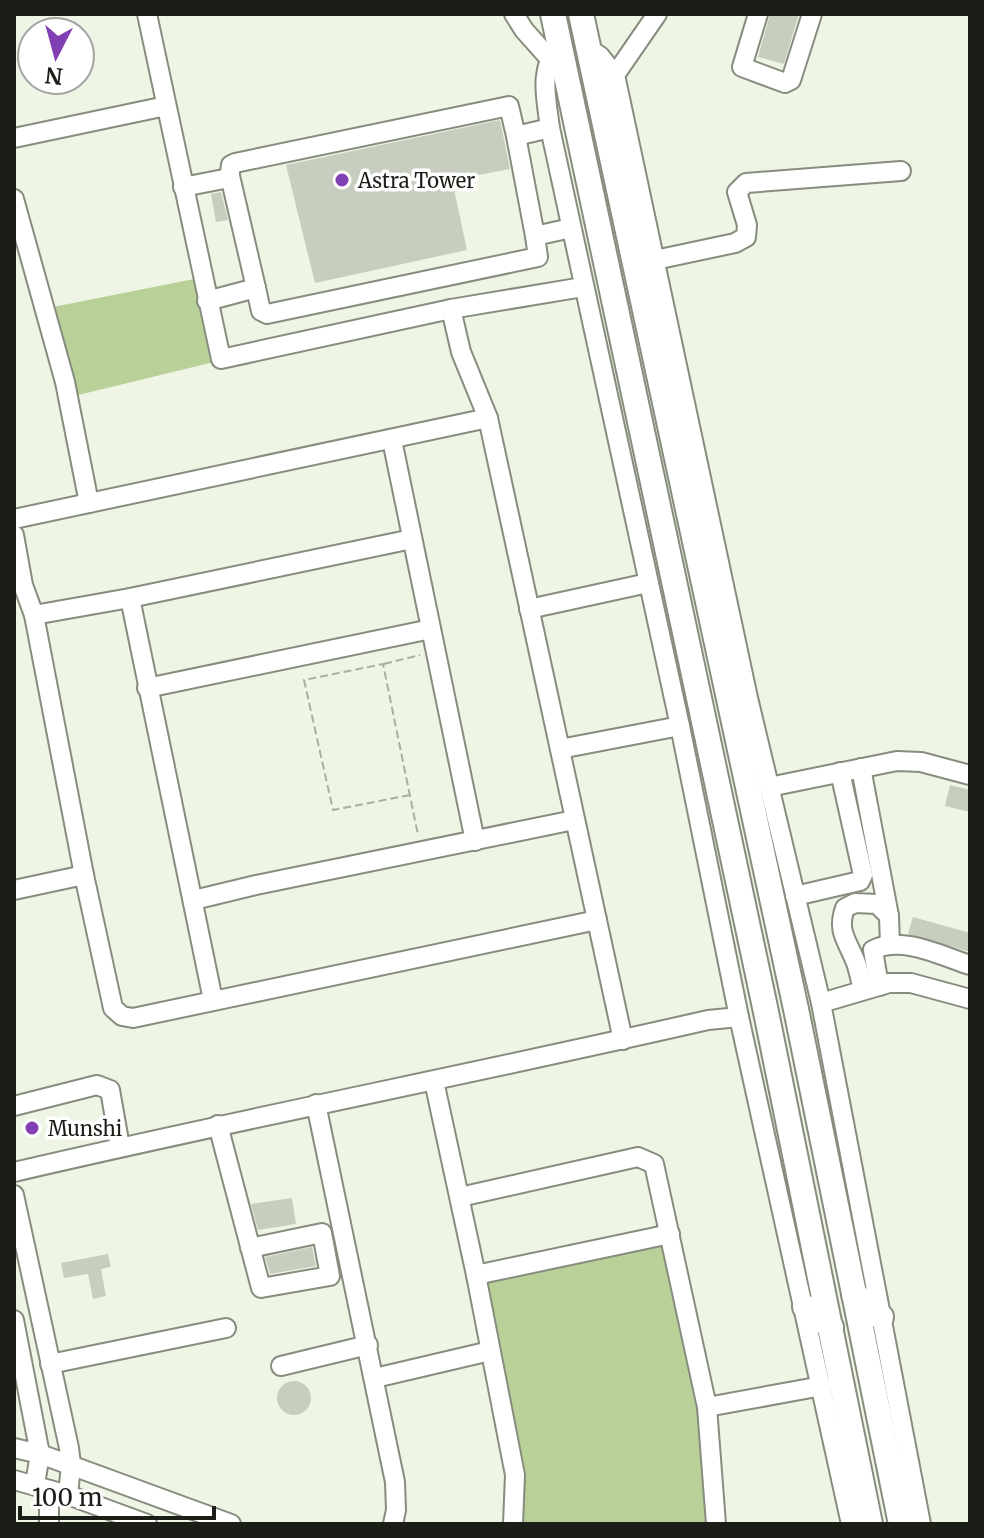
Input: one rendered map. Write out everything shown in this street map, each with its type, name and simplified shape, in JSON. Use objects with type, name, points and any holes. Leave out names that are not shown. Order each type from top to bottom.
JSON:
[{"type":"main road","points":[[553,14],[554,49],[760,982],[870,1524]]},
{"type":"main road","points":[[581,14],[796,1009],[901,1524]]},
{"type":"main road","points":[[854,1294],[881,1317]]},
{"type":"main road","points":[[805,1307],[831,1327]]},
{"type":"street","points":[[147,14],[219,357],[224,360],[451,309],[583,287]]},
{"type":"street","points":[[514,14],[524,30],[554,49],[544,80],[550,128],[680,726],[739,1017],[851,1524]]},
{"type":"street","points":[[615,75],[657,14]]},
{"type":"street","points":[[758,14],[742,67],[785,83],[791,80],[812,14]]},
{"type":"street","points":[[587,48],[600,56],[615,75],[769,787],[821,1003],[921,1524]]},
{"type":"street","points":[[14,138],[166,106]]},
{"type":"street","points":[[509,106],[516,136],[538,257],[267,314],[261,311],[230,176],[231,165],[509,106]]},
{"type":"street","points":[[516,136],[550,128]]},
{"type":"street","points":[[655,260],[735,243],[746,237],[747,225],[737,192],[746,183],[901,171]]},
{"type":"street","points":[[183,187],[230,176]]},
{"type":"street","points":[[14,199],[65,382],[89,503]]},
{"type":"street","points":[[535,236],[571,228]]},
{"type":"street","points":[[207,301],[256,288]]},
{"type":"street","points":[[451,309],[461,352],[488,418],[623,1040]]},
{"type":"street","points":[[14,519],[488,418]]},
{"type":"street","points":[[392,440],[475,841]]},
{"type":"street","points":[[14,535],[23,585],[34,615],[113,1008],[122,1016],[133,1018],[597,920]]},
{"type":"street","points":[[34,615],[412,539]]},
{"type":"street","points":[[529,609],[648,583]]},
{"type":"street","points":[[130,598],[213,1000]]},
{"type":"street","points":[[147,688],[431,629]]},
{"type":"street","points":[[560,749],[680,726]]},
{"type":"street","points":[[769,787],[909,760],[970,775]]},
{"type":"street","points":[[861,768],[889,916],[890,945]]},
{"type":"street","points":[[795,896],[860,881],[863,875],[840,772]]},
{"type":"street","points":[[194,900],[574,820]]},
{"type":"street","points":[[14,890],[84,875]]},
{"type":"street","points":[[871,988],[841,931],[841,920],[845,908],[865,901],[877,904],[889,916]]},
{"type":"street","points":[[871,988],[873,950],[890,945],[899,943],[970,965]]},
{"type":"street","points":[[821,1003],[871,988],[911,983],[970,999]]},
{"type":"street","points":[[14,1172],[708,1020],[739,1017]]},
{"type":"street","points":[[434,1081],[515,1475],[513,1524]]},
{"type":"street","points":[[14,1106],[97,1085],[105,1086],[110,1090],[120,1147]]},
{"type":"street","points":[[316,1104],[395,1482],[393,1524]]},
{"type":"street","points":[[218,1125],[250,1248],[261,1288],[330,1276],[322,1233],[250,1248]]},
{"type":"street","points":[[460,1197],[643,1157],[656,1168],[707,1407],[716,1524]]},
{"type":"street","points":[[14,1195],[71,1465],[68,1495]]},
{"type":"street","points":[[476,1275],[670,1234]]},
{"type":"street","points":[[14,1320],[40,1454],[49,1524]]},
{"type":"street","points":[[50,1364],[226,1328]]},
{"type":"street","points":[[281,1366],[368,1345]]},
{"type":"street","points":[[375,1378],[490,1351]]},
{"type":"street","points":[[707,1407],[822,1386]]},
{"type":"street","points":[[14,1448],[40,1454],[231,1524]]},
{"type":"street","points":[[14,1480],[68,1495],[147,1524]]},
{"type":"path","points":[[410,795],[333,810],[304,680],[436,652]]},
{"type":"path","points":[[383,664],[422,851]]},
{"type":"green space","points":[[194,279],[218,361],[62,399],[43,309]]},
{"type":"green space","points":[[670,1234],[714,1524],[513,1524],[518,1452],[476,1275]]},
{"type":"building","points":[[770,14],[799,14],[784,64],[758,57]]},
{"type":"building","points":[[500,120],[510,169],[452,180],[467,250],[315,283],[286,165]]},
{"type":"building","points":[[221,192],[228,220],[216,222],[211,194]]},
{"type":"building","points":[[950,785],[970,790],[970,812],[945,806]]},
{"type":"building","points":[[913,917],[970,933],[970,952],[908,934]]},
{"type":"building","points":[[292,1198],[296,1224],[258,1230],[251,1204]]},
{"type":"building","points":[[312,1247],[316,1266],[270,1274],[265,1257]]},
{"type":"building","points":[[108,1254],[111,1267],[101,1269],[106,1296],[93,1299],[88,1274],[64,1278],[61,1263]]},
{"type":"building","points":[[294,1381],[306,1386],[311,1398],[306,1410],[294,1415],[282,1410],[277,1398],[282,1386]]},
{"type":"place","name":"Astra Tower","points":[[342,180]]},
{"type":"place","name":"Munshi","points":[[32,1128]]}]
